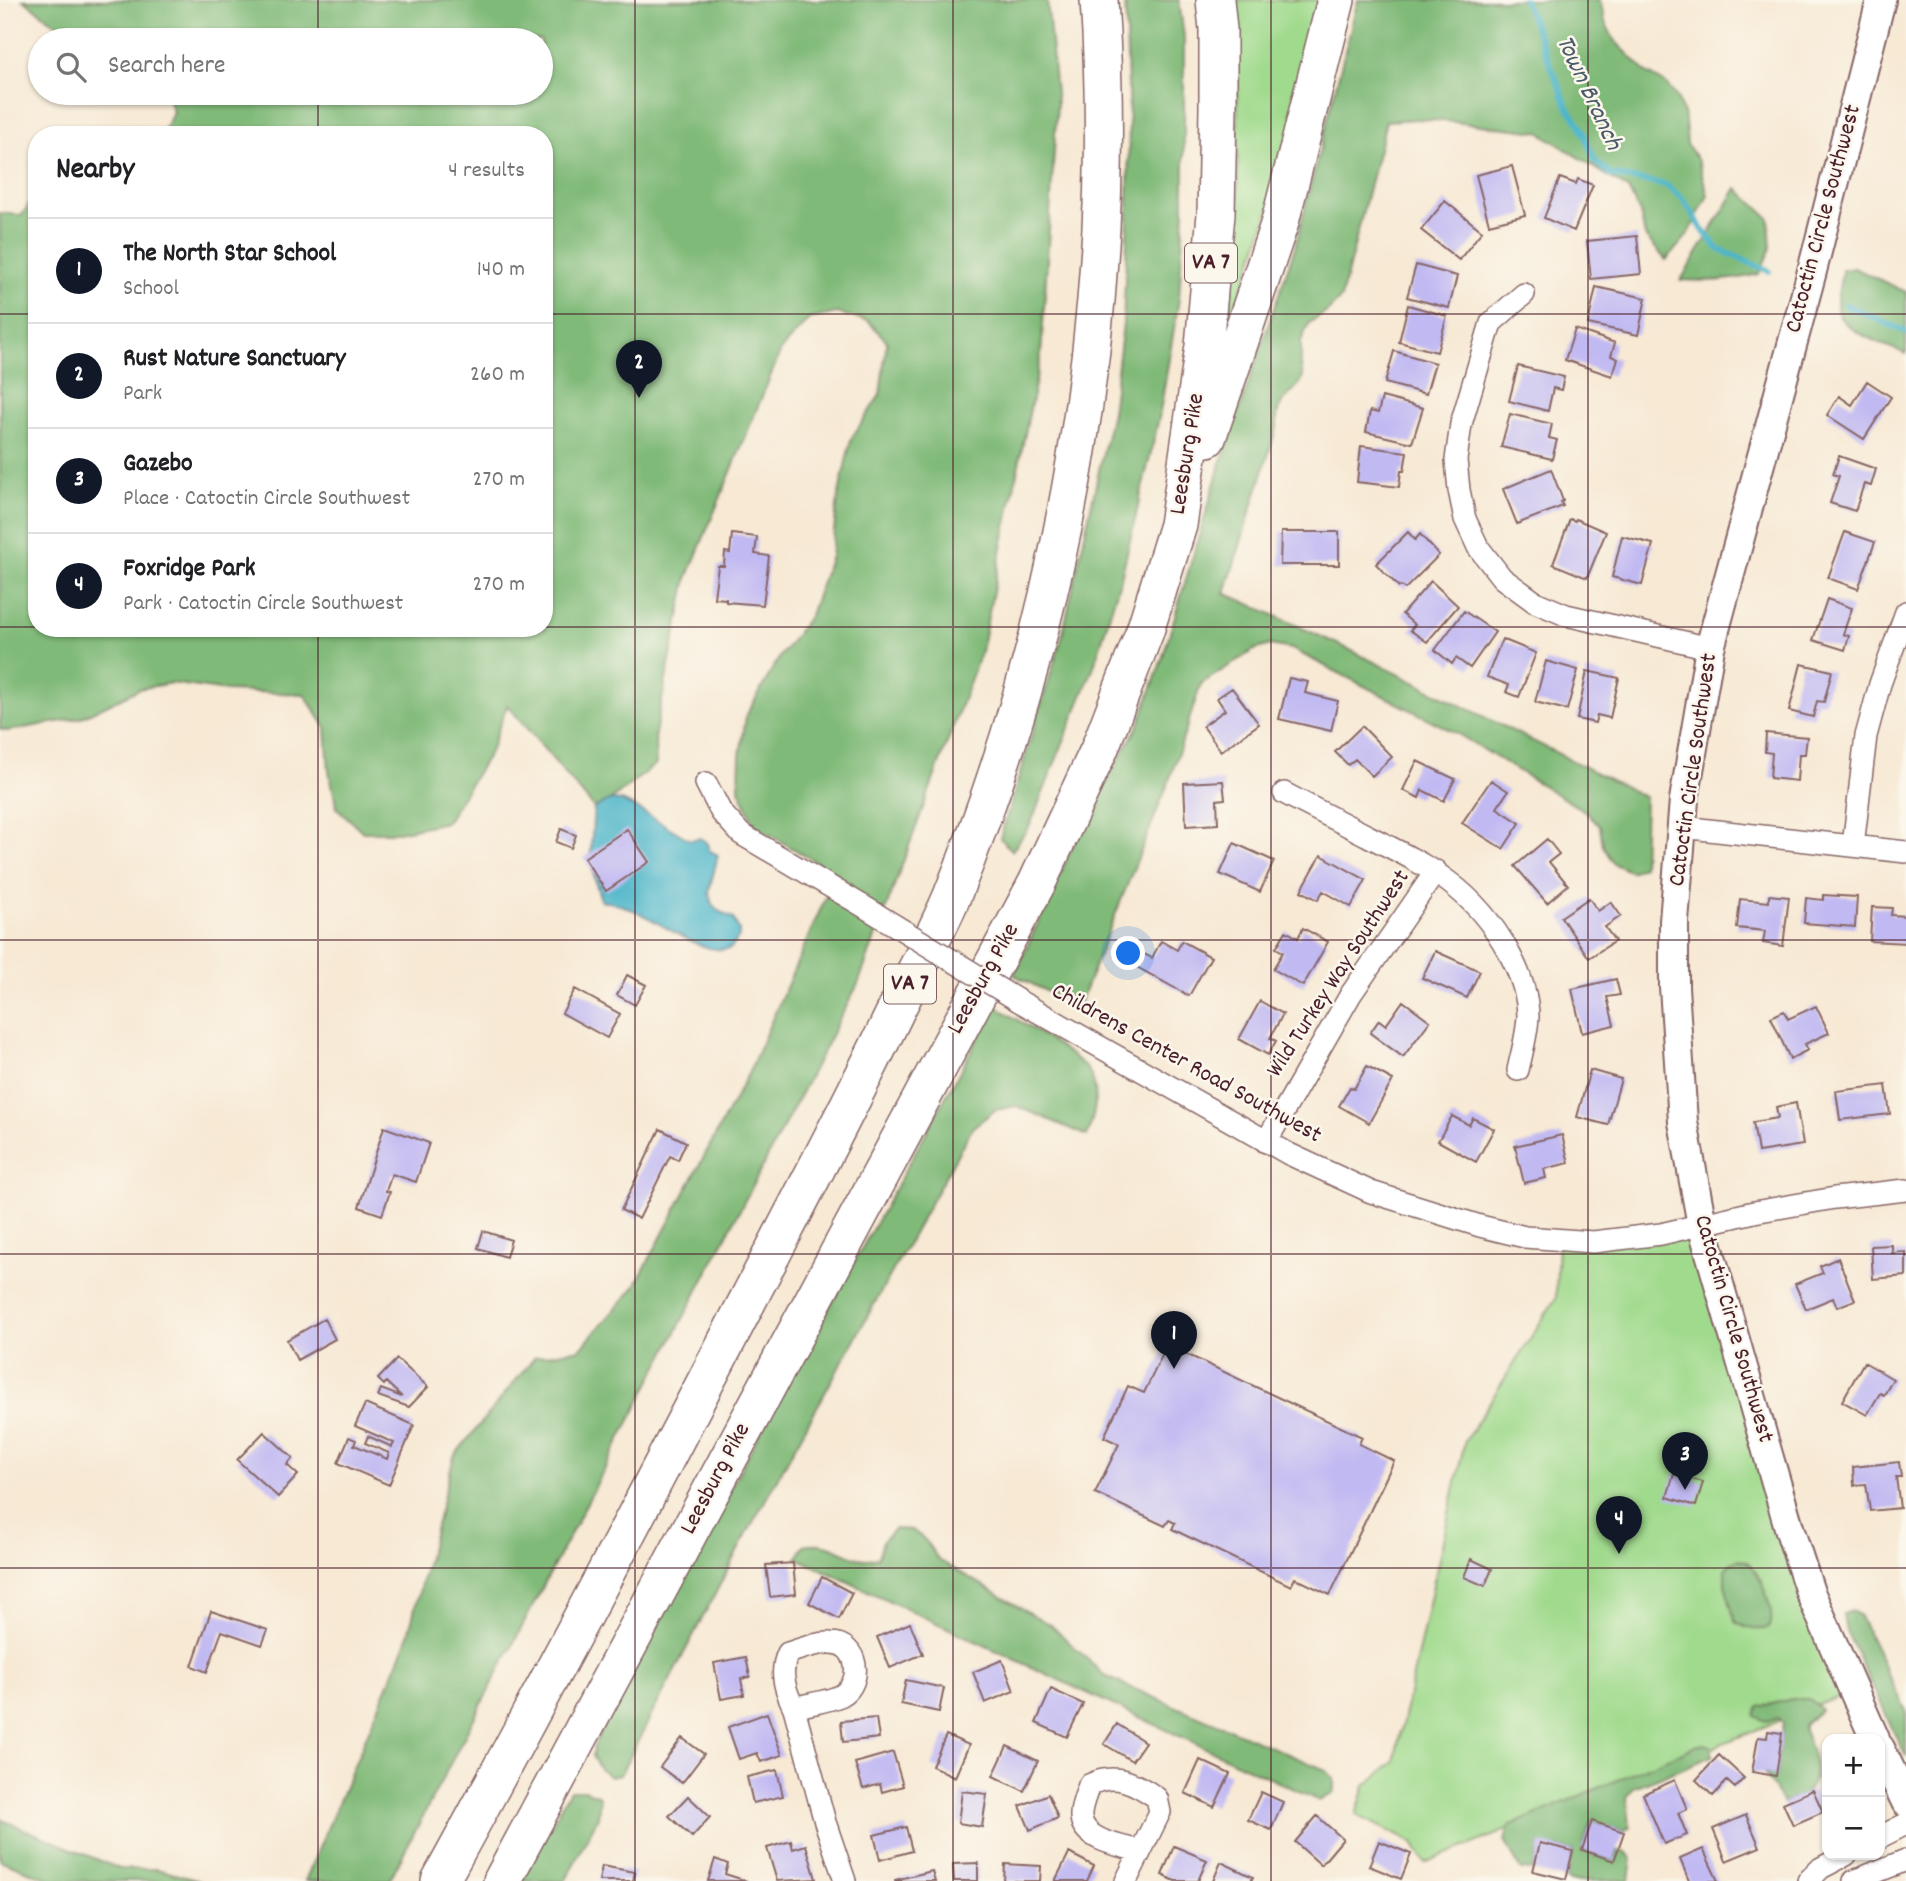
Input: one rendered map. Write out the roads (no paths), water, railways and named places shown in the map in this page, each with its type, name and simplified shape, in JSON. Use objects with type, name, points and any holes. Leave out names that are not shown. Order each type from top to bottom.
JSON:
[{"type":"highway","name":"VA 7","points":[[440,1881],[679,1434],[873,1058],[950,901],[1002,760],[1044,611],[1073,470],[1088,374],[1097,298],[1103,206],[1104,84],[1099,0]]},
{"type":"highway","name":"Leesburg Pike","points":[[502,1881],[1037,883],[1104,738],[1145,631],[1178,524],[1205,346],[1216,214],[1218,95],[1215,0]]},
{"type":"highway","points":[[1178,524],[1280,222],[1336,0]]},
{"type":"main road","name":"Catoctin Circle Southwest","points":[[1873,1734],[1810,1592],[1702,1225],[1683,1122],[1676,1041],[1674,921],[1682,827],[1710,648],[1811,275],[1881,0]]},
{"type":"main road","points":[[1885,1758],[1906,1802]]},
{"type":"street","points":[[1524,294],[1491,323],[1461,424],[1456,460],[1459,490],[1465,519],[1478,547],[1502,578],[1535,602],[1566,615],[1710,648]]},
{"type":"street","points":[[1853,846],[1866,736],[1880,684],[1906,611]]},
{"type":"street","name":"Childrens Center Road Southwest","points":[[706,783],[721,812],[741,834],[1019,1001],[1266,1142],[1371,1192],[1525,1237],[1593,1242],[1661,1234],[1754,1212],[1835,1198],[1906,1190]]},
{"type":"street","points":[[1283,793],[1436,871],[1463,892],[1482,912],[1513,960],[1526,995],[1527,1033],[1518,1070]]},
{"type":"street","points":[[1682,827],[1906,852]]},
{"type":"street","name":"Wild Turkey Way Southwest","points":[[1266,1142],[1351,994],[1436,871]]},
{"type":"street","points":[[794,1708],[825,1822],[845,1881]]},
{"type":"street","points":[[1885,1835],[1906,1824]]},
{"type":"street","points":[[1126,1881],[1140,1851]]},
{"type":"street","points":[[1808,1881],[1821,1868],[1836,1860]]},
{"type":"street","points":[[1854,1881],[1906,1860]]},
{"type":"water","points":[[611,800],[622,801],[638,809],[690,840],[701,838],[710,851],[718,855],[709,891],[712,904],[717,910],[733,918],[739,930],[739,937],[731,948],[702,946],[636,911],[601,901],[590,861],[594,808]]},
{"type":"waterway","name":"Town Branch","points":[[1524,0],[1568,108],[1580,125],[1595,161],[1611,175],[1666,185],[1683,199],[1718,249],[1769,271]]},
{"type":"waterway","name":"Town Branch","points":[[1846,305],[1906,332]]},
{"type":"place","name":"Rust Nature Sanctuary","points":[[639,398]]},
{"type":"place","name":"The North Star School","points":[[1174,1369]]},
{"type":"place","name":"Gazebo","points":[[1685,1490]]},
{"type":"place","name":"Foxridge Park","points":[[1619,1554]]}]
